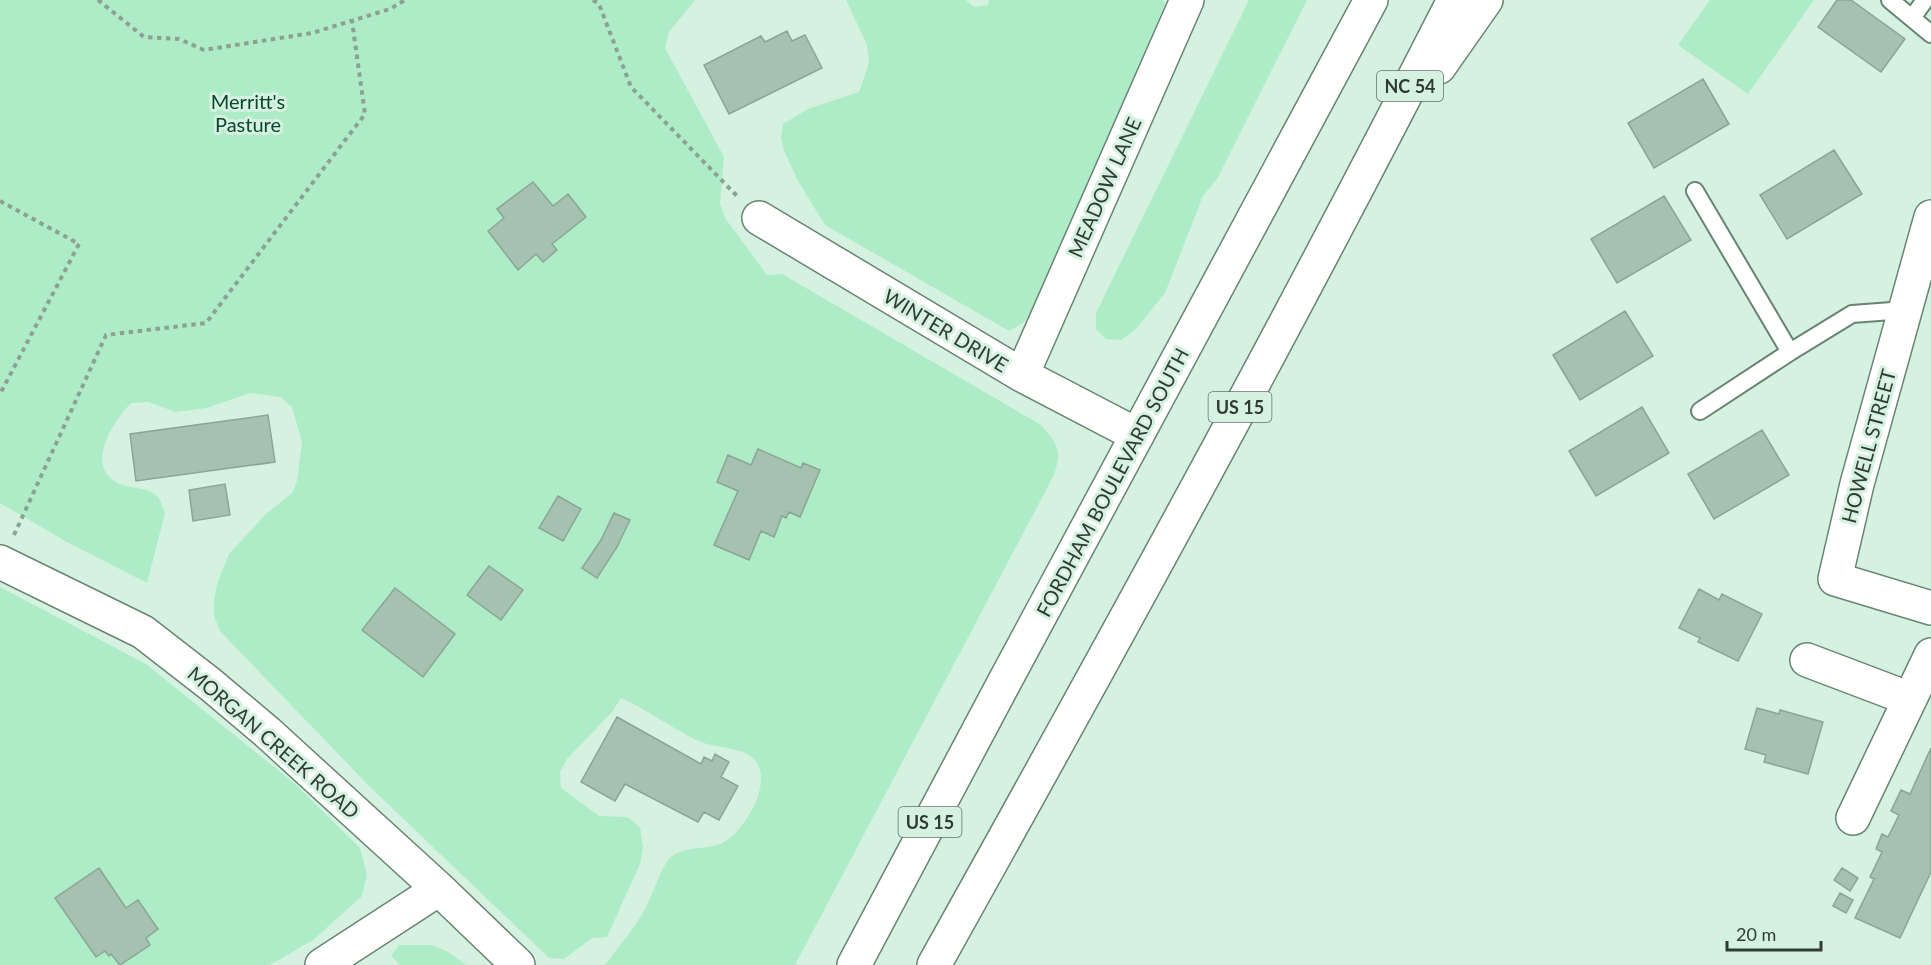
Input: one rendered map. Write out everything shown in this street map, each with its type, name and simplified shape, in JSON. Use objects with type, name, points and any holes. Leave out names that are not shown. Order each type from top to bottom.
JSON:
[{"type":"main road","name":"MEADOW LANE","points":[[1022,375],[1187,0]]},
{"type":"main road","name":"FORDHAM BOULEVARD SOUTH","points":[[854,965],[1371,0]]},
{"type":"main road","name":"NC 54","points":[[1367,172],[1454,0]]},
{"type":"main road","name":"US 15","points":[[934,965],[1114,642],[1367,172],[1486,0]]},
{"type":"main road","name":"HOWELL STREET","points":[[1931,217],[1857,484],[1834,579],[1931,608]]},
{"type":"main road","name":"WINTER DRIVE","points":[[759,218],[1022,375],[1137,435]]},
{"type":"main road","name":"MORGAN CREEK ROAD","points":[[0,562],[142,632],[210,684],[267,732],[519,965]]},
{"type":"main road","points":[[1853,818],[1931,655]]},
{"type":"main road","points":[[1807,660],[1910,699]]},
{"type":"main road","points":[[322,965],[439,889]]},
{"type":"lane","points":[[1890,0],[1931,34]]},
{"type":"lane","points":[[1912,18],[1925,0]]},
{"type":"lane","points":[[1695,191],[1790,352]]},
{"type":"lane","points":[[1700,411],[1852,314],[1905,310]]},
{"type":"path","points":[[98,0],[144,37],[179,39],[204,50],[312,33],[390,9],[405,0]]},
{"type":"path","points":[[593,0],[599,4],[631,87],[759,218]]},
{"type":"path","points":[[0,562],[105,335],[206,323],[365,114],[352,21]]},
{"type":"path","points":[[0,201],[79,244],[0,394]]},
{"type":"green space","name":"Merritt's Pasture","points":[[0,0],[695,0],[669,32],[665,48],[724,157],[720,204],[725,218],[767,275],[782,274],[1041,425],[1055,443],[1058,453],[1054,475],[795,965],[605,965],[641,916],[664,866],[671,857],[684,851],[720,844],[735,833],[751,812],[757,799],[761,774],[757,764],[749,755],[696,740],[621,698],[612,712],[567,759],[560,772],[561,788],[599,816],[627,817],[640,827],[643,847],[640,864],[607,937],[592,938],[564,959],[549,958],[368,785],[220,631],[214,616],[214,601],[217,584],[229,554],[266,514],[292,493],[297,481],[302,442],[292,407],[280,397],[250,393],[207,408],[176,412],[148,402],[131,403],[115,423],[104,448],[102,460],[105,471],[112,480],[154,493],[160,500],[165,513],[147,583],[67,542],[0,503]]},
{"type":"green space","points":[[846,0],[966,0],[974,7],[988,5],[989,0],[1163,0],[1165,4],[1033,311],[1023,323],[1009,331],[825,225],[798,181],[784,151],[781,138],[783,124],[808,109],[859,92],[869,63],[867,45]]},
{"type":"green space","points":[[1249,0],[1307,0],[1217,179],[1203,196],[1165,293],[1134,331],[1121,340],[1106,339],[1096,329],[1096,313]]},
{"type":"green space","points":[[1710,0],[1814,0],[1748,94],[1678,45]]},
{"type":"green space","points":[[0,587],[146,664],[294,783],[360,848],[367,875],[362,896],[313,940],[270,965],[0,965]]},
{"type":"green space","points":[[399,945],[432,945],[448,952],[466,965],[400,965],[391,956]]},
{"type":"building","points":[[1837,0],[1851,0],[1905,39],[1881,72],[1818,27]]},
{"type":"building","points":[[787,31],[792,41],[805,35],[822,68],[729,114],[704,65],[761,36],[765,42]]},
{"type":"building","points":[[1703,79],[1729,124],[1654,168],[1628,123]]},
{"type":"building","points":[[1834,150],[1862,194],[1787,239],[1760,195]]},
{"type":"building","points":[[533,182],[553,206],[568,194],[586,217],[552,244],[557,250],[543,262],[536,254],[518,270],[488,231],[504,218],[497,209]]},
{"type":"building","points":[[1664,196],[1691,240],[1617,283],[1591,239]]},
{"type":"building","points":[[1625,311],[1653,356],[1580,400],[1553,355]]},
{"type":"building","points":[[1642,407],[1669,453],[1596,496],[1569,451]]},
{"type":"building","points":[[268,415],[275,462],[136,481],[130,434]]},
{"type":"building","points":[[1762,430],[1789,475],[1714,519],[1688,474]]},
{"type":"building","points":[[758,449],[801,468],[803,463],[820,470],[800,517],[789,512],[786,518],[782,516],[774,537],[761,531],[749,560],[714,545],[738,491],[717,482],[728,455],[751,465]]},
{"type":"building","points":[[225,484],[230,515],[193,521],[189,490]]},
{"type":"building","points":[[558,496],[581,509],[563,541],[539,528]]},
{"type":"building","points":[[614,513],[630,520],[617,547],[597,578],[582,568],[601,540]]},
{"type":"building","points":[[489,566],[523,590],[501,620],[467,595]]},
{"type":"building","points":[[395,588],[455,634],[423,677],[362,630]]},
{"type":"building","points":[[1699,589],[1719,600],[1722,594],[1762,614],[1738,661],[1698,642],[1700,638],[1679,628]]},
{"type":"building","points":[[1757,708],[1779,714],[1780,710],[1823,722],[1808,774],[1764,762],[1766,755],[1745,749]]},
{"type":"building","points":[[617,717],[701,764],[704,757],[712,761],[715,754],[729,762],[721,777],[738,786],[719,820],[704,812],[698,822],[625,784],[615,801],[581,782]]},
{"type":"building","points":[[1931,748],[1931,872],[1900,938],[1855,918],[1874,879],[1870,877],[1882,852],[1876,849],[1882,834],[1888,837],[1899,815],[1891,811],[1901,790],[1910,794]]},
{"type":"building","points":[[99,868],[126,908],[138,900],[158,929],[146,938],[150,945],[120,965],[111,954],[109,956],[105,951],[96,957],[55,898]]},
{"type":"building","points":[[1842,868],[1858,878],[1850,891],[1834,880]]},
{"type":"building","points":[[1840,893],[1853,900],[1846,913],[1833,906]]}]
